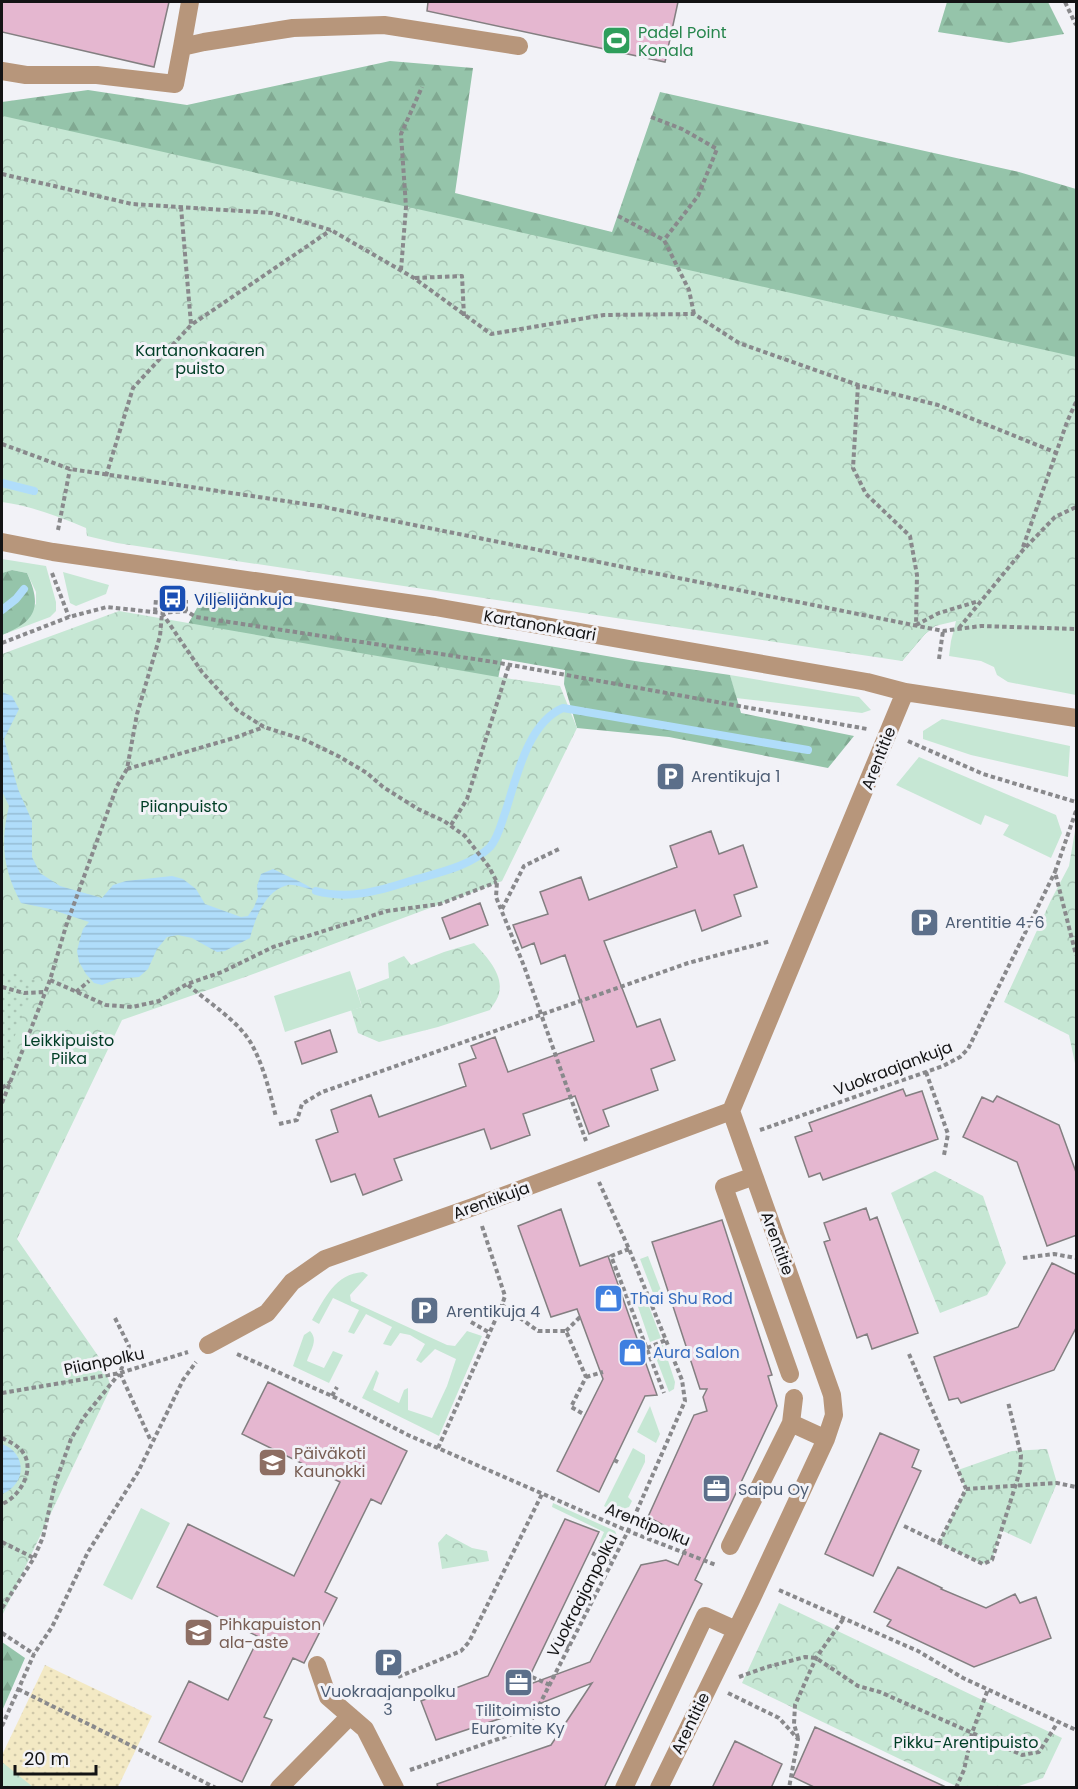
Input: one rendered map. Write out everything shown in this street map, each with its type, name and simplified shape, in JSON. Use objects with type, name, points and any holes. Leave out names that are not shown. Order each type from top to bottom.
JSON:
[{"type":"street","points":[[2,71],[26,75],[97,75],[175,84],[190,2]]},
{"type":"street","points":[[182,47],[293,28],[384,25],[519,46]]},
{"type":"street","name":"Kartanonkaari","points":[[2,542],[53,552],[435,607],[867,682],[904,692],[1077,718]]},
{"type":"street","name":"Arentitie","points":[[659,1788],[760,1581],[826,1440],[834,1415],[832,1395],[731,1112],[904,692]]},
{"type":"street","name":"Arentikuja","points":[[208,1344],[267,1313],[292,1282],[325,1259],[590,1154],[731,1112]]},
{"type":"street","points":[[754,1176],[724,1187],[790,1374]]},
{"type":"street","points":[[730,1546],[791,1423],[794,1398]]},
{"type":"street","points":[[791,1423],[826,1440]]},
{"type":"street","points":[[624,1788],[705,1616],[736,1630]]},
{"type":"street","points":[[317,1665],[328,1697],[365,1729],[392,1782]]},
{"type":"street","points":[[279,1788],[350,1716]]},
{"type":"path","points":[[1065,2],[1077,25]]},
{"type":"path","points":[[401,270],[406,207],[401,134],[422,87]]},
{"type":"path","points":[[651,117],[682,129],[717,149],[698,196],[664,240]]},
{"type":"path","points":[[2,174],[132,204],[272,213],[331,230],[414,278],[491,334],[604,315],[694,314],[739,343],[858,385],[938,405],[1057,453]]},
{"type":"path","points":[[181,207],[191,324]]},
{"type":"path","points":[[618,216],[664,240],[689,290],[694,314]]},
{"type":"path","points":[[106,476],[133,388],[191,324],[331,230]]},
{"type":"path","points":[[414,278],[462,276],[464,316]]},
{"type":"path","points":[[858,385],[853,468],[866,494],[910,537],[917,575],[916,626]]},
{"type":"path","points":[[1023,550],[1077,402]]},
{"type":"path","points":[[2,444],[70,469],[319,506],[943,631],[981,626],[1077,629]]},
{"type":"path","points":[[958,629],[1023,550],[1055,517],[1077,507]]},
{"type":"path","points":[[154,612],[156,598]]},
{"type":"path","points":[[186,600],[186,611]]},
{"type":"path","points":[[916,626],[939,613],[981,601]]},
{"type":"path","points":[[2,643],[69,617],[106,606],[162,613],[186,611],[196,617],[509,665],[888,732],[983,774],[1077,802]]},
{"type":"path","points":[[2,1103],[50,980],[66,926],[117,786],[127,769],[136,714],[160,636],[162,613]]},
{"type":"path","name":"Vuokraajanpolku","points":[[162,613],[202,672],[237,710],[264,727],[305,740],[340,757],[418,809],[451,825],[465,836],[489,867],[497,882],[496,897],[524,966],[590,1154],[682,1380],[685,1401],[628,1531],[527,1729],[392,1782]]},
{"type":"path","points":[[939,658],[943,631]]},
{"type":"path","points":[[451,825],[467,799],[509,665]]},
{"type":"path","points":[[127,769],[264,727]]},
{"type":"path","name":"Vuokraajankuja","points":[[740,1137],[960,1058],[968,1049],[1055,872],[1077,812]]},
{"type":"path","points":[[501,910],[524,866],[559,849]]},
{"type":"path","points":[[1055,872],[1077,955]]},
{"type":"path","points":[[50,980],[106,1005],[132,1007],[159,1001],[187,984],[222,972],[273,947],[387,911],[440,904],[497,882]]},
{"type":"path","points":[[279,1124],[297,1120],[302,1104],[321,1092],[687,963],[771,941]]},
{"type":"path","points":[[76,992],[89,981]]},
{"type":"path","points":[[187,984],[231,1021],[252,1044],[267,1082],[276,1117]]},
{"type":"path","points":[[2,987],[24,993],[45,992]]},
{"type":"path","points":[[926,1072],[948,1134],[944,1155]]},
{"type":"path","points":[[2,1088],[10,1082]]},
{"type":"path","points":[[438,1448],[505,1296],[480,1220]]},
{"type":"path","points":[[629,1249],[611,1256],[664,1393]]},
{"type":"path","points":[[1023,1258],[1054,1254],[1077,1258]]},
{"type":"path","points":[[502,1305],[538,1331],[566,1331],[580,1317]]},
{"type":"path","points":[[2,1608],[34,1558],[43,1537],[55,1484],[71,1439],[84,1418],[120,1373],[129,1346],[115,1318]]},
{"type":"path","points":[[471,1322],[490,1333]]},
{"type":"path","points":[[566,1331],[586,1377]]},
{"type":"path","points":[[647,1348],[666,1340]]},
{"type":"path","points":[[2,1726],[34,1654],[52,1627],[88,1552],[138,1472],[183,1380],[208,1344]]},
{"type":"path","name":"Piianpolku","points":[[2,1393],[120,1373],[208,1344]]},
{"type":"path","name":"Arentipolku","points":[[208,1344],[218,1346],[332,1396],[408,1435],[542,1494],[628,1531],[724,1568]]},
{"type":"path","points":[[909,1354],[966,1489],[939,1543]]},
{"type":"path","points":[[585,1415],[571,1407],[586,1377],[603,1372]]},
{"type":"path","points":[[120,1373],[152,1441]]},
{"type":"path","points":[[332,1396],[337,1387]]},
{"type":"path","points":[[904,1526],[983,1564],[992,1560],[1020,1471],[1021,1455],[1008,1402]]},
{"type":"path","points":[[2,1438],[18,1447],[26,1456],[28,1472],[22,1485],[9,1502],[2,1504]]},
{"type":"path","points":[[966,1489],[1057,1483],[1077,1487]]},
{"type":"path","points":[[398,1677],[460,1651],[469,1642],[542,1494]]},
{"type":"path","points":[[2,1542],[34,1558]]},
{"type":"path","points":[[592,1553],[612,1562]]},
{"type":"path","points":[[760,1581],[918,1651],[963,1678],[1077,1730]]},
{"type":"path","points":[[575,1597],[590,1604]]},
{"type":"path","points":[[789,1788],[798,1739],[794,1724],[795,1705],[816,1658],[844,1618]]},
{"type":"path","points":[[2,1633],[34,1654]]},
{"type":"path","points":[[553,1640],[569,1647]]},
{"type":"path","points":[[734,1680],[767,1667],[805,1657],[816,1658],[858,1686],[880,1692],[1022,1755],[1039,1752],[1058,1722]]},
{"type":"path","points":[[532,1677],[550,1685]]},
{"type":"path","points":[[709,1686],[779,1718],[798,1739]]},
{"type":"path","points":[[18,1689],[216,1788]]},
{"type":"path","points":[[956,1788],[964,1770],[972,1733],[988,1689]]},
{"type":"green space","points":[[947,2],[1048,2],[1064,34],[1009,43],[938,32]]},
{"type":"green space","name":"Kartanonkaaren puisto","points":[[390,61],[473,68],[455,193],[612,232],[660,92],[1019,172],[1076,189],[1076,451],[993,579],[925,634],[902,661],[2,308],[2,102],[88,90],[187,105]]},
{"type":"green space","name":"Kartanonkaaren puisto","points":[[2,113],[3,116],[1076,357],[1076,622],[981,617],[956,621],[935,626],[902,661],[117,543],[87,536],[86,528],[55,516],[2,502]]},
{"type":"green space","points":[[1076,515],[1076,695],[1008,682],[997,675],[994,667],[981,661],[949,656],[956,621],[981,617]]},
{"type":"green space","points":[[2,559],[46,566],[56,602],[56,611],[50,617],[2,635],[36,604],[36,592],[27,573],[12,570],[2,573]]},
{"type":"green space","points":[[12,570],[27,573],[35,603],[29,618],[23,624],[2,635],[2,573]]},
{"type":"green space","points":[[63,572],[109,585],[106,594],[76,606],[70,603]]},
{"type":"green space","points":[[216,592],[285,600],[635,661],[730,675],[741,713],[854,736],[828,768],[669,737],[577,728],[564,684],[565,670],[502,659],[497,684],[187,626],[203,597]]},
{"type":"green space","name":"Piianpuisto","points":[[119,611],[560,686],[577,728],[502,881],[245,977],[122,1020],[17,1239],[103,1363],[111,1387],[2,1616],[2,654]]},
{"type":"green space","points":[[730,675],[859,697],[871,710],[862,713],[736,698]]},
{"type":"green space","points":[[942,719],[1070,746],[1068,777],[971,755],[923,739],[923,731]]},
{"type":"green space","points":[[919,757],[1056,815],[1062,833],[1051,858],[1003,835],[1009,825],[985,815],[981,825],[896,785]]},
{"type":"green space","points":[[1076,825],[1076,1068],[1069,1035],[1004,1002],[1069,866]]},
{"type":"green space","points":[[474,943],[492,965],[499,979],[497,1000],[490,1010],[438,1027],[379,1042],[358,1033],[351,1010],[362,1007],[357,990],[389,978],[388,963],[404,956],[411,965]]},
{"type":"green space","points":[[2,970],[36,980],[2,1070]]},
{"type":"green space","points":[[350,971],[362,1007],[285,1032],[274,996]]},
{"type":"green space","points":[[935,1171],[983,1196],[1006,1263],[987,1295],[940,1313],[891,1193]]},
{"type":"green space","points":[[648,1256],[664,1298],[656,1301],[640,1259]]},
{"type":"green space","points":[[363,1272],[368,1275],[350,1295],[351,1301],[447,1345],[455,1346],[467,1331],[482,1336],[439,1436],[362,1398],[376,1370],[379,1373],[373,1390],[399,1403],[404,1390],[408,1388],[408,1410],[432,1418],[447,1386],[456,1359],[435,1349],[421,1363],[416,1360],[425,1344],[410,1335],[400,1333],[391,1346],[383,1344],[392,1327],[366,1314],[354,1334],[348,1332],[359,1310],[333,1298],[319,1324],[312,1320],[326,1296],[338,1282],[345,1277]]},
{"type":"green space","points":[[642,1299],[648,1304],[661,1338],[650,1342],[636,1301]]},
{"type":"green space","points":[[310,1331],[314,1342],[307,1361],[324,1368],[333,1351],[343,1355],[329,1383],[293,1366],[304,1335]]},
{"type":"green space","points":[[663,1345],[675,1382],[674,1389],[669,1392],[653,1350]]},
{"type":"green space","points":[[650,1406],[660,1434],[656,1443],[637,1432]]},
{"type":"green space","points":[[633,1448],[645,1455],[645,1462],[628,1497],[632,1501],[629,1507],[614,1512],[604,1506]]},
{"type":"green space","points":[[1047,1449],[1057,1483],[1031,1544],[1001,1530],[992,1560],[983,1564],[939,1543],[966,1489],[958,1470],[1012,1451]]},
{"type":"green space","points":[[553,1503],[615,1531],[618,1538],[609,1555],[597,1548],[604,1532],[552,1507]]},
{"type":"green space","points":[[141,1508],[170,1523],[132,1600],[103,1585]]},
{"type":"green space","points":[[446,1534],[472,1548],[487,1551],[489,1561],[442,1569],[438,1543]]},
{"type":"green space","name":"Pikku-Arentipuisto","points":[[779,1603],[1062,1738],[1043,1778],[1016,1787],[958,1787],[742,1683]]},
{"type":"green space","points":[[2,1642],[25,1658],[2,1711]]},
{"type":"green space","points":[[2,1762],[33,1787],[2,1787]]},
{"type":"sand","points":[[45,1665],[152,1716],[118,1787],[2,1787],[2,1755]]},
{"type":"water","points":[[2,692],[12,696],[19,709],[4,739],[18,789],[32,821],[32,857],[40,873],[60,886],[102,898],[113,885],[126,881],[172,876],[183,879],[196,889],[205,904],[241,917],[248,916],[254,907],[258,897],[257,886],[261,874],[273,869],[316,891],[291,885],[280,888],[262,906],[250,938],[225,951],[217,952],[192,938],[178,935],[167,937],[157,949],[148,969],[139,977],[117,979],[102,985],[94,983],[79,962],[77,951],[83,929],[89,922],[50,909],[21,903],[10,879],[4,844],[9,806],[2,791]]},
{"type":"water","points":[[2,1444],[16,1454],[21,1469],[16,1483],[2,1494]]},
{"type":"building","points":[[2,2],[169,2],[154,67],[2,32]]},
{"type":"building","name":"Padel Point Konala","points":[[428,2],[678,2],[665,62],[427,11]]},
{"type":"building","points":[[711,831],[719,854],[743,845],[757,887],[734,895],[741,916],[702,931],[695,910],[604,941],[637,1027],[660,1019],[675,1060],[651,1069],[658,1090],[603,1110],[609,1126],[589,1134],[575,1096],[523,1114],[530,1135],[491,1149],[484,1129],[394,1159],[402,1180],[363,1195],[355,1174],[331,1182],[316,1140],[338,1132],[331,1110],[371,1095],[379,1117],[466,1086],[459,1064],[476,1058],[471,1046],[495,1037],[508,1072],[594,1041],[565,955],[541,964],[534,943],[522,948],[513,925],[548,914],[540,892],[581,877],[589,900],[677,867],[670,846]]},
{"type":"building","points":[[480,903],[488,925],[450,939],[442,918]]},
{"type":"building","points":[[330,1030],[337,1052],[302,1064],[295,1042]]},
{"type":"building","points":[[903,1089],[906,1096],[922,1091],[938,1139],[823,1180],[820,1173],[809,1177],[795,1137],[812,1131],[809,1123]]},
{"type":"building","points":[[997,1096],[1059,1125],[1077,1175],[1077,1235],[1047,1246],[1017,1162],[963,1137],[982,1097],[993,1102]]},
{"type":"building","points":[[866,1208],[870,1220],[877,1217],[918,1333],[872,1349],[867,1334],[857,1338],[824,1242],[830,1240],[824,1223]]},
{"type":"building","points":[[561,1209],[580,1266],[608,1256],[657,1395],[645,1396],[599,1492],[557,1471],[603,1379],[577,1309],[551,1317],[518,1226]]},
{"type":"building","points":[[722,1220],[772,1375],[768,1376],[777,1406],[695,1580],[702,1584],[604,1788],[438,1788],[437,1784],[551,1745],[592,1683],[508,1716],[436,1740],[421,1701],[488,1676],[565,1519],[599,1532],[525,1686],[590,1662],[641,1565],[666,1560],[678,1565],[690,1539],[648,1517],[694,1415],[707,1411],[703,1397],[707,1389],[700,1389],[652,1242]]},
{"type":"building","points":[[1052,1263],[1077,1275],[1077,1326],[1054,1370],[961,1403],[958,1398],[949,1400],[934,1357],[1018,1327]]},
{"type":"building","points":[[268,1382],[407,1451],[381,1504],[371,1499],[325,1592],[337,1598],[304,1663],[293,1658],[264,1717],[272,1720],[242,1782],[159,1742],[189,1681],[228,1700],[259,1637],[157,1587],[188,1524],[294,1576],[340,1482],[242,1434]]},
{"type":"building","points":[[880,1433],[919,1450],[912,1467],[921,1471],[873,1576],[825,1554]]},
{"type":"building","points":[[898,1567],[986,1608],[1015,1594],[1020,1603],[1036,1597],[1051,1638],[974,1667],[887,1626],[891,1620],[874,1612]]},
{"type":"building","points":[[815,1727],[948,1788],[816,1788],[793,1777]]},
{"type":"building","points":[[735,1741],[782,1764],[771,1788],[712,1788]]},
{"type":"waterway","points":[[2,483],[34,491]]},
{"type":"waterway","points":[[2,610],[24,589]]},
{"type":"waterway","points":[[316,891],[340,895],[375,891],[452,868],[482,854],[490,847],[497,835],[519,769],[532,739],[540,726],[551,715],[563,708],[808,750]]},
{"type":"place","name":"Padel Point Konala","points":[[617,41]]},
{"type":"place","name":"Viljelijänkuja","points":[[173,599]]},
{"type":"place","name":"Arentikuja 1","points":[[670,776]]},
{"type":"place","name":"Arentitie 4-6","points":[[924,922]]},
{"type":"place","name":"Thai Shu Rod","points":[[609,1298]]},
{"type":"place","name":"Arentikuja 4","points":[[425,1311]]},
{"type":"place","name":"Aura Salon","points":[[632,1352]]},
{"type":"place","name":"Päiväkoti Kaunokki","points":[[273,1462]]},
{"type":"place","name":"Saipu Oy","points":[[717,1489]]},
{"type":"place","name":"Pihkapuiston ala-aste","points":[[198,1633]]},
{"type":"place","name":"Vuokraajanpolku 3","points":[[388,1663]]},
{"type":"place","name":"Tilitoimisto Euromite Ky","points":[[518,1682]]},
{"type":"park label","name":"Leikkipuisto Piika","points":[[69,1049]]}]
